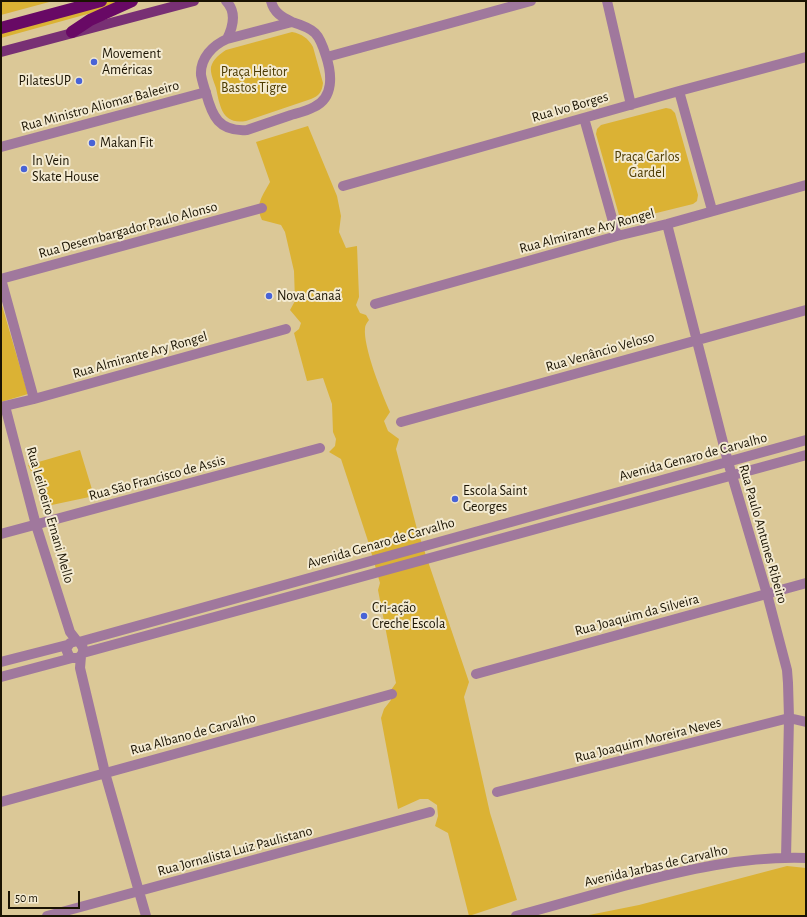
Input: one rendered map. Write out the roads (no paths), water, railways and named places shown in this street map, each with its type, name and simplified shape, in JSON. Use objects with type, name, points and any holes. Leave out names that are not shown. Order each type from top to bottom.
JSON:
[{"type":"highway","points":[[1,28],[101,1]]},
{"type":"highway","points":[[72,32],[84,24],[132,1]]},
{"type":"main road","points":[[1,52],[194,1]]},
{"type":"street","points":[[226,1],[233,14],[232,29],[227,39]]},
{"type":"street","points":[[271,1],[275,12],[292,22],[309,27],[320,38],[327,57],[330,83],[328,95],[313,108],[247,130],[235,130],[228,128],[220,122],[211,110],[201,76],[204,62],[210,51],[219,42],[227,39],[292,22]]},
{"type":"street","points":[[327,57],[531,1]]},
{"type":"street","points":[[607,1],[631,105]]},
{"type":"street","name":"Rua Ivo Borges","points":[[342,186],[679,91],[806,57]]},
{"type":"street","points":[[679,91],[712,210]]},
{"type":"street","name":"Rua Ministro Aliomar Baleeiro","points":[[1,147],[206,92]]},
{"type":"street","points":[[584,118],[617,236]]},
{"type":"street","name":"Rua Almirante Ary Rongel","points":[[375,304],[806,185]]},
{"type":"street","name":"Rua Desembargador Paulo Alonso","points":[[1,279],[262,208]]},
{"type":"street","name":"Rua Paulo Antunes Ribeiro","points":[[667,224],[728,462],[767,594],[787,670],[789,718],[786,858]]},
{"type":"street","points":[[1,279],[34,399]]},
{"type":"street","name":"Rua Venâncio Veloso","points":[[401,422],[806,310]]},
{"type":"street","name":"Rua Almirante Ary Rongel","points":[[3,406],[34,399],[286,329]]},
{"type":"street","name":"Rua Leiloeiro Ernani Mello","points":[[3,406],[36,525],[73,643]]},
{"type":"street","name":"Avenida Genaro de Carvalho","points":[[1,662],[806,440]]},
{"type":"street","name":"Rua São Francisco de Assis","points":[[1,534],[320,448]]},
{"type":"street","name":"Avenida Genaro de Carvalho","points":[[1,677],[373,573],[806,455]]},
{"type":"street","points":[[421,547],[419,549],[419,555],[423,559],[426,559]]},
{"type":"street","points":[[370,561],[374,562],[377,566],[376,572],[373,573]]},
{"type":"street","name":"Rua Joaquim da Silveira","points":[[476,674],[806,583]]},
{"type":"street","points":[[78,656],[66,653],[73,643],[82,645],[83,649],[78,656],[80,668],[105,773],[146,916]]},
{"type":"street","name":"Rua Albano de Carvalho","points":[[1,802],[392,694]]},
{"type":"street","name":"Rua Joaquim Moreira Neves","points":[[497,792],[789,718],[806,722]]},
{"type":"street","name":"Rua Jornalista Luiz Paulistano","points":[[47,916],[430,812]]},
{"type":"street","name":"Avenida Jarbas de Carvalho","points":[[516,916],[659,877],[706,866],[742,860],[806,858]]},
{"type":"place","name":"Movement Américas","points":[[94,62]]},
{"type":"place","name":"PilatesUP","points":[[79,81]]},
{"type":"place","name":"Makan Fit","points":[[92,143]]},
{"type":"place","name":"In Vein Skate House","points":[[24,169]]},
{"type":"place","name":"Nova Canaã","points":[[269,296]]},
{"type":"place","name":"Escola Saint Georges","points":[[455,499]]},
{"type":"place","name":"Cri-ação Creche Escola","points":[[364,616]]},
{"type":"park label","name":"Praça Heitor Bastos Tigre","points":[[254,80]]},
{"type":"park label","name":"Praça Carlos Gardel","points":[[647,166]]}]
